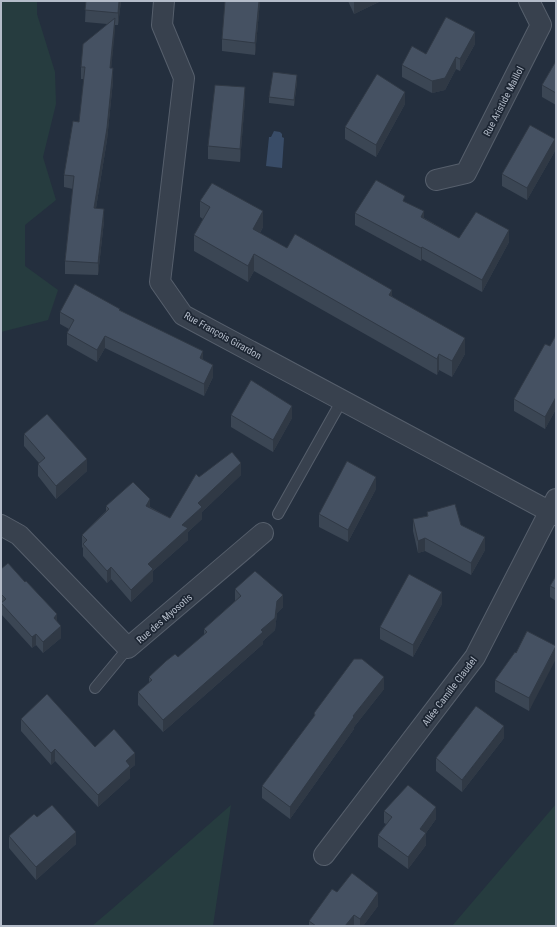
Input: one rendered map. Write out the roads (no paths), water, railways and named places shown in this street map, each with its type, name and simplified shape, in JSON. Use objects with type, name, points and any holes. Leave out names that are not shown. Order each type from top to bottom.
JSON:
[{"type":"street","name":"Rue François Girardon","points":[[164,1],[162,25],[184,78],[160,282],[183,314],[342,400],[554,509]]},
{"type":"street","name":"Rue Aristide Maillol","points":[[436,180],[466,173],[541,25],[529,1]]},
{"type":"street","name":"Allée Camille Claudel","points":[[324,856],[475,657],[554,509]]},
{"type":"street","name":"Rue des Myosotis","points":[[1,524],[19,535],[128,648],[263,533]]},
{"type":"lane","points":[[278,514],[342,400]]},
{"type":"lane","points":[[95,688],[128,648]]},
{"type":"water","points":[[274,131],[280,132],[284,138],[282,168],[266,166],[269,137],[271,137]]}]
